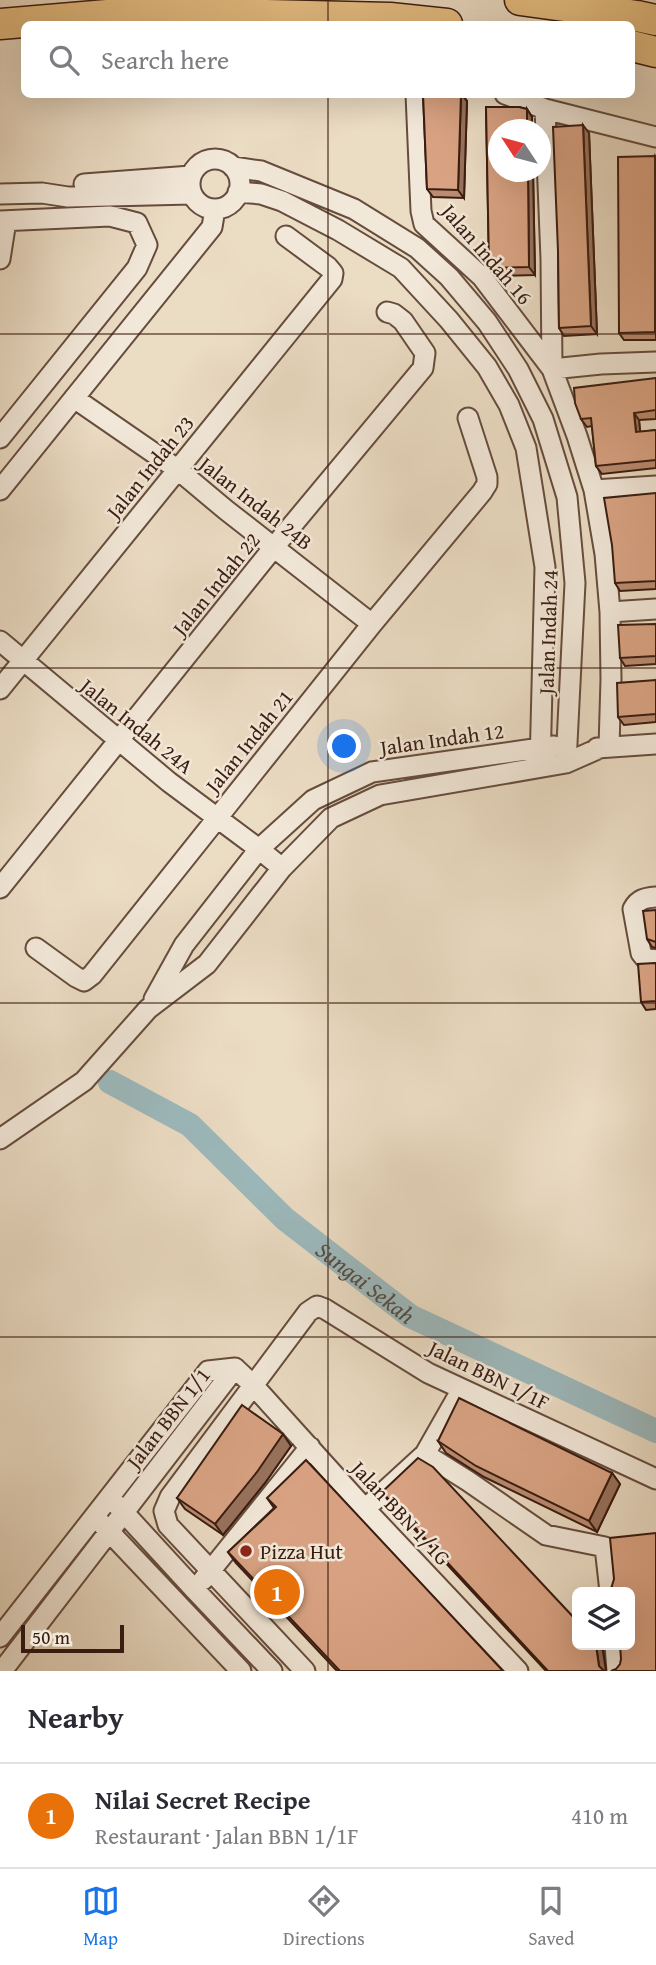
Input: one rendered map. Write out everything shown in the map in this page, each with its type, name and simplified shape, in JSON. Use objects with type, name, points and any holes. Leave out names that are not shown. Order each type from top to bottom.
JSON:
[{"type":"highway","points":[[520,0],[656,20]]},
{"type":"highway","points":[[36,21],[142,12],[418,21]]},
{"type":"highway","points":[[0,24],[21,22]]},
{"type":"highway","points":[[635,47],[656,52]]},
{"type":"street","name":"Jalan Indah 16","points":[[416,98],[421,211],[424,223],[482,277],[552,369]]},
{"type":"street","points":[[515,98],[544,109],[656,137]]},
{"type":"street","points":[[544,109],[551,258],[552,369],[594,490],[605,554],[610,612],[611,679],[604,747]]},
{"type":"street","points":[[221,159],[233,167],[239,179],[238,192],[230,203],[215,209],[202,206],[191,185],[194,169],[206,160],[221,159]]},
{"type":"street","name":"Jalan Indah 24","points":[[233,167],[261,171],[354,209],[417,248],[457,286],[487,322],[518,369],[543,419],[567,497],[575,583],[566,753]]},
{"type":"street","points":[[0,194],[42,193],[68,197],[191,185]]},
{"type":"street","name":"Jalan Indah 24","points":[[238,192],[261,194],[282,201],[338,230],[401,268],[449,320],[487,367],[509,405],[526,448],[545,567],[540,757]]},
{"type":"street","points":[[0,490],[212,227],[215,209]]},
{"type":"street","points":[[0,259],[3,221],[110,216],[137,223],[147,245],[137,268],[0,438]]},
{"type":"street","name":"Jalan Indah 23","points":[[0,689],[332,279],[333,273],[328,267],[286,236]]},
{"type":"street","name":"Jalan Indah 22","points":[[0,888],[274,547],[423,368],[425,353],[418,342],[403,321],[394,314],[387,313]]},
{"type":"street","points":[[552,369],[656,362]]},
{"type":"street","name":"Jalan Indah 24B","points":[[74,398],[177,469],[372,624]]},
{"type":"street","name":"Jalan Indah 21","points":[[36,948],[84,981],[92,975],[487,484],[468,418]]},
{"type":"street","points":[[594,490],[656,486]]},
{"type":"street","points":[[610,612],[656,609]]},
{"type":"street","name":"Jalan Indah 24A","points":[[0,641],[118,741],[282,868]]},
{"type":"street","name":"Jalan Indah 12","points":[[148,1009],[184,945],[259,849],[313,800],[372,772],[540,757],[604,747],[656,744]]},
{"type":"street","name":"Jalan Indah 12","points":[[0,1139],[84,1081],[148,1009],[206,964],[282,868],[331,818],[380,795],[540,757]]},
{"type":"street","points":[[650,898],[636,902],[633,909],[641,953],[645,958],[656,960]]},
{"type":"street","name":"Jalan BBN 1/1F","points":[[305,1671],[168,1525],[164,1511],[170,1497],[308,1311],[317,1306],[428,1373],[656,1479]]},
{"type":"street","name":"Jalan BBN 1/1G","points":[[235,1368],[518,1671]]},
{"type":"street","name":"Jalan BBN 1/1","points":[[0,1637],[208,1371],[235,1368]]},
{"type":"street","name":"Jalan BBN 1/1","points":[[2,1671],[235,1368]]},
{"type":"street","points":[[365,1509],[425,1454],[463,1389]]},
{"type":"street","points":[[180,1608],[310,1447]]},
{"type":"street","points":[[425,1454],[546,1535],[605,1547],[609,1587]]},
{"type":"street","points":[[108,1497],[272,1671]]},
{"type":"street","points":[[94,1516],[241,1671]]},
{"type":"street","points":[[615,1650],[617,1671]]},
{"type":"building","points":[[423,98],[461,98],[458,190],[427,189]]},
{"type":"building","points":[[486,107],[519,107],[527,109],[527,119],[488,119],[488,182],[528,182],[529,267],[491,268],[489,265]]},
{"type":"building","points":[[583,125],[591,326],[559,328],[553,127]]},
{"type":"building","points":[[655,156],[655,332],[619,333],[618,157]]},
{"type":"building","points":[[656,378],[656,410],[634,413],[636,432],[656,430],[656,460],[596,466],[591,418],[581,419],[575,403],[574,388]]},
{"type":"building","points":[[656,493],[656,581],[615,583],[604,498]]},
{"type":"building","points":[[656,624],[656,656],[620,658],[618,625]]},
{"type":"building","points":[[656,680],[656,714],[618,717],[617,683]]},
{"type":"building","points":[[656,910],[656,942],[647,939],[643,911]]},
{"type":"building","points":[[656,963],[656,1001],[641,1002],[638,964]]},
{"type":"building","points":[[459,1398],[612,1473],[589,1521],[476,1466],[438,1441]]},
{"type":"building","points":[[242,1405],[283,1434],[257,1472],[215,1524],[177,1498]]},
{"type":"building","points":[[418,1458],[433,1467],[572,1616],[572,1650],[597,1650],[599,1666],[606,1671],[548,1671],[382,1492]]},
{"type":"building","points":[[306,1460],[503,1671],[340,1671],[228,1552],[276,1507],[267,1498]]},
{"type":"building","points":[[656,1533],[656,1671],[611,1671],[620,1664],[620,1650],[635,1650],[635,1587],[612,1587],[614,1579],[610,1538]]},
{"type":"waterway","name":"Sungai Sekah","points":[[110,1082],[190,1125],[285,1219],[410,1316],[656,1431]]},
{"type":"place","name":"Pizza Hut","points":[[246,1551]]},
{"type":"place","name":"Nilai Secret Recipe","points":[[277,1592]]}]
